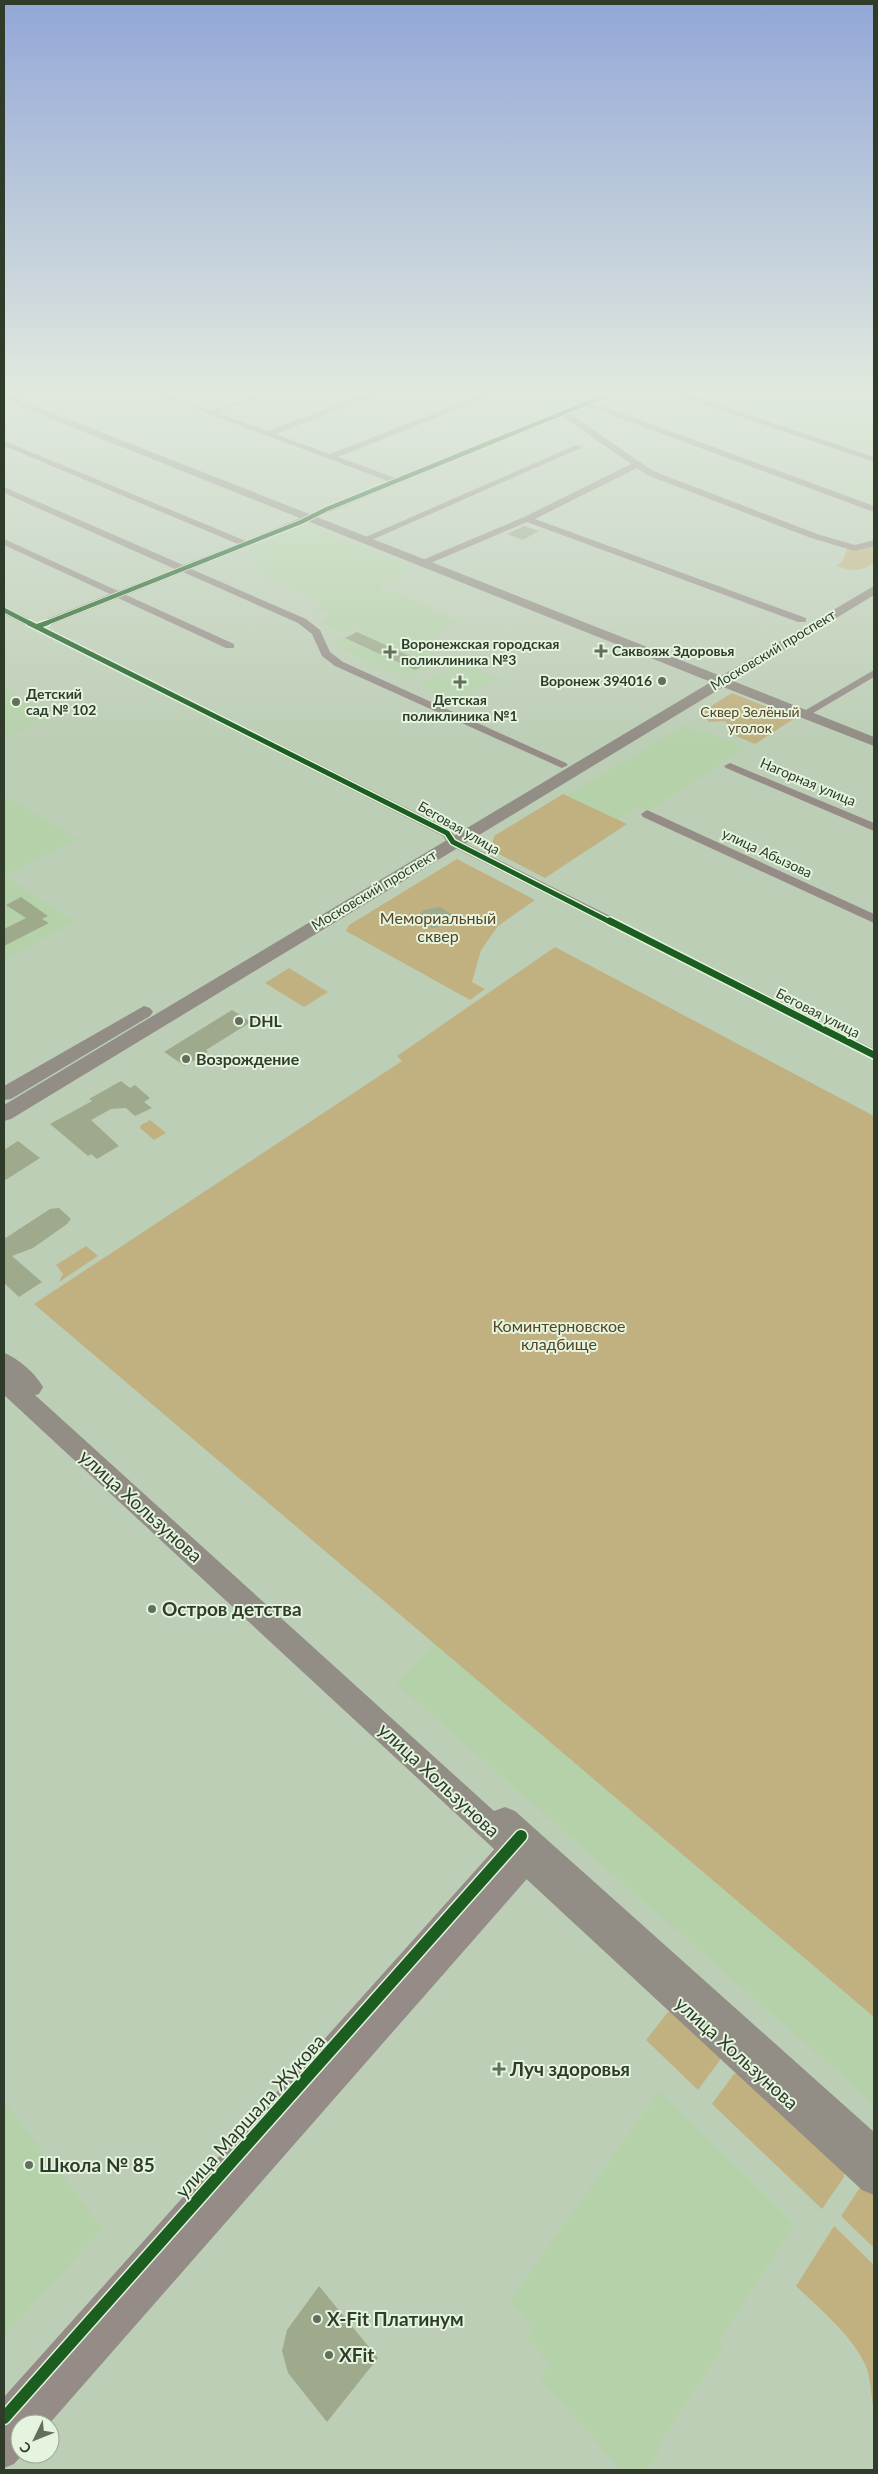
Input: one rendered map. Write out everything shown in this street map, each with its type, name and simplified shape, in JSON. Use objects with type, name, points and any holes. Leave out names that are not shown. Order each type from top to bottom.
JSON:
[{"type":"main road","points":[[285,508],[874,742]]},
{"type":"main road","name":"Московский проспект","points":[[4,1114],[450,838],[713,679],[802,620],[874,577]]},
{"type":"main road","name":"Московский проспект","points":[[4,1094],[450,838],[562,765],[874,590]]},
{"type":"main road","name":"улица Хользунова","points":[[4,1362],[264,1603],[874,2178]]},
{"type":"main road","name":"улица Хользунова","points":[[4,1381],[524,1849],[874,2154]]},
{"type":"street","points":[[46,508],[302,621],[316,632],[326,654],[339,664],[562,765]]},
{"type":"street","points":[[161,508],[246,544]]},
{"type":"street","points":[[38,626],[332,508]]},
{"type":"street","points":[[364,540],[437,508]]},
{"type":"street","points":[[424,563],[548,508]]},
{"type":"street","points":[[743,508],[814,536],[855,548],[874,543]]},
{"type":"street","points":[[527,519],[802,620]]},
{"type":"street","points":[[4,542],[230,646]]},
{"type":"street","name":"Беговая улица","points":[[4,610],[874,1055]]},
{"type":"street","points":[[804,714],[874,673]]},
{"type":"street","name":"Нагорная улица","points":[[730,766],[874,827]]},
{"type":"street","name":"улица Абызова","points":[[648,814],[874,919]]},
{"type":"street","points":[[39,2414],[524,1849]]},
{"type":"street","name":"улица Маршала Жукова","points":[[4,2418],[524,1849]]},
{"type":"shaded area","points":[[307,525],[413,567],[411,571],[378,586],[383,591],[395,592],[459,621],[437,633],[441,635],[419,645],[447,660],[408,679],[350,654],[331,643],[362,629],[359,627],[342,632],[319,621],[330,615],[315,608],[323,604],[310,597],[311,595],[247,569],[269,560],[247,550]]},
{"type":"shaded area","name":"Воронежская городская поликлиника №3","points":[[459,663],[471,668],[475,667],[501,678],[452,701],[419,685]]},
{"type":"shaded area","name":"Детский сад № 102","points":[[4,688],[54,716],[4,738]]},
{"type":"shaded area","points":[[684,726],[747,747],[647,812],[638,807],[618,820],[566,796]]},
{"type":"shaded area","points":[[4,795],[78,839],[4,876]]},
{"type":"shaded area","points":[[4,876],[75,922],[4,960]]},
{"type":"shaded area","points":[[434,1644],[874,2017],[874,2104],[396,1684]]},
{"type":"shaded area","points":[[659,2091],[795,2225],[719,2340],[724,2346],[658,2445],[661,2448],[646,2470],[621,2470],[540,2379],[550,2365],[527,2338],[533,2329],[509,2302]]},
{"type":"shaded area","name":"Школа № 85","points":[[4,2101],[103,2228],[4,2337]]},
{"type":"green space","points":[[874,542],[874,563],[855,570],[836,566],[842,562],[847,549]]},
{"type":"green space","name":"Сквер Зелёный уголок","points":[[732,693],[795,718],[755,744],[736,736],[725,721],[709,722],[700,713]]},
{"type":"green space","points":[[563,794],[627,824],[545,878],[491,850],[494,836]]},
{"type":"green space","name":"Мемориальный сквер","points":[[457,859],[535,900],[498,926],[481,950],[472,982],[485,989],[470,1000],[346,931],[349,925]]},
{"type":"green space","name":"Коминтерновское кладбище","points":[[555,947],[874,1116],[874,2017],[34,1304],[402,1061],[397,1056]]},
{"type":"green space","points":[[289,968],[328,992],[304,1007],[265,983]]},
{"type":"green space","points":[[150,1120],[166,1133],[154,1140],[140,1128],[141,1125]]},
{"type":"green space","points":[[86,1246],[98,1256],[59,1282],[63,1274],[56,1265]]},
{"type":"green space","points":[[678,2008],[722,2048],[720,2060],[698,2090],[646,2040],[668,2012]]},
{"type":"green space","points":[[747,2071],[843,2160],[844,2177],[822,2209],[712,2104],[734,2074]]},
{"type":"green space","points":[[871,2186],[874,2189],[874,2248],[841,2216],[859,2189]]},
{"type":"green space","points":[[834,2226],[874,2265],[874,2415],[867,2369],[855,2346],[836,2324],[796,2286]]},
{"type":"building","points":[[524,526],[539,531],[523,540],[507,534]]},
{"type":"building","points":[[357,632],[427,664],[415,670],[345,638]]},
{"type":"building","points":[[21,897],[48,916],[42,919],[49,923],[4,946],[4,929],[26,918],[6,905]]},
{"type":"building","points":[[440,907],[453,915],[448,925],[432,928],[419,922],[418,915],[423,910]]},
{"type":"building","points":[[232,1010],[251,1022],[206,1050],[208,1052],[185,1066],[164,1052]]},
{"type":"building","points":[[121,1081],[130,1088],[135,1085],[150,1098],[144,1102],[152,1108],[135,1116],[126,1108],[111,1109],[91,1120],[119,1146],[97,1159],[91,1154],[88,1156],[50,1124],[92,1101],[89,1099]]},
{"type":"building","points":[[18,1141],[40,1158],[4,1181],[4,1150]]},
{"type":"building","points":[[59,1208],[71,1219],[67,1224],[33,1248],[12,1256],[42,1282],[19,1297],[4,1283],[4,1239],[50,1209]]},
{"type":"building","name":"XFit","points":[[319,2286],[378,2358],[327,2422],[288,2373],[282,2351],[287,2330]]},
{"type":"cycle path","points":[[38,626],[301,522],[328,508]]},
{"type":"cycle path","points":[[4,610],[447,833],[453,842],[874,1055]]},
{"type":"cycle path","points":[[4,2418],[521,1836]]},
{"type":"place","name":"Саквояж Здоровья","points":[[601,651]]},
{"type":"place","name":"Воронежская городская поликлиника №3","points":[[390,652]]},
{"type":"place","name":"Воронеж 394016","points":[[662,681]]},
{"type":"place","name":"Детская поликлиника №1","points":[[460,682]]},
{"type":"place","name":"Детский сад № 102","points":[[16,702]]},
{"type":"place","name":"DHL","points":[[239,1021]]},
{"type":"place","name":"Возрождение","points":[[186,1059]]},
{"type":"place","name":"Остров детства","points":[[152,1609]]},
{"type":"place","name":"Луч здоровья","points":[[499,2069]]},
{"type":"place","name":"Школа № 85","points":[[29,2165]]},
{"type":"place","name":"X-Fit Платинум","points":[[317,2319]]},
{"type":"place","name":"XFit","points":[[329,2355]]}]
